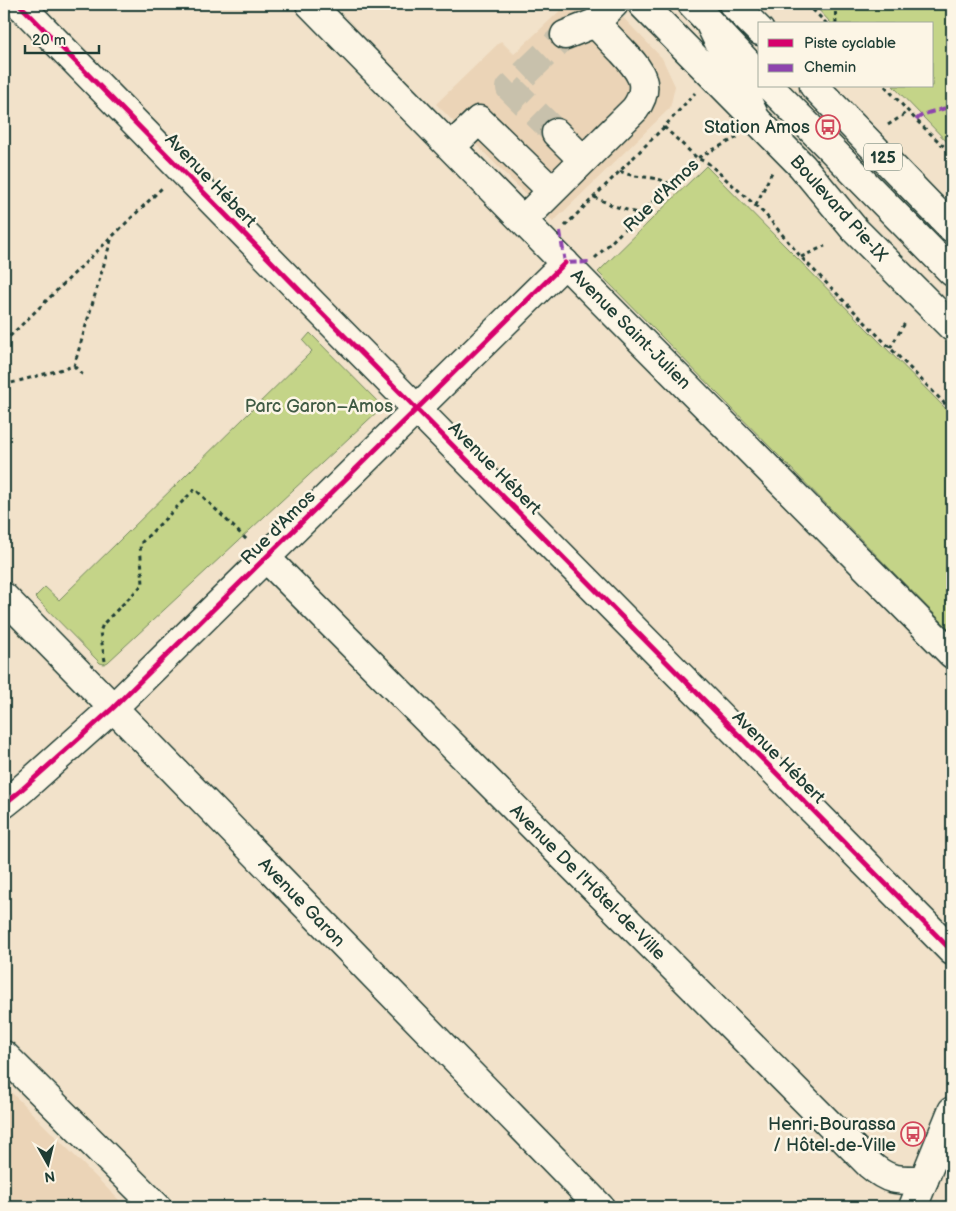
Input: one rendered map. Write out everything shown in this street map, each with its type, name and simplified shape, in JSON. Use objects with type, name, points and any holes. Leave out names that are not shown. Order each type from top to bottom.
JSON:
[{"type":"street","name":"Avenue Hébert","points":[[19,4],[952,951]]},
{"type":"street","name":"Avenue Saint-Julien","points":[[310,4],[523,220],[578,263],[952,654]]},
{"type":"street","points":[[565,35],[595,23],[614,4]]},
{"type":"street","name":"Boulevard Pie-IX","points":[[642,4],[747,74],[747,128],[802,166],[855,230],[952,327]]},
{"type":"street","points":[[733,4],[758,29]]},
{"type":"street","points":[[701,13],[747,74]]},
{"type":"street","points":[[523,220],[634,108],[641,98],[644,87],[639,70],[595,23]]},
{"type":"street","points":[[771,88],[952,272]]},
{"type":"street","name":"125","points":[[816,88],[952,228]]},
{"type":"street","points":[[451,147],[478,120],[552,191]]},
{"type":"street","points":[[556,133],[583,160]]},
{"type":"street","name":"Rue d'Amos","points":[[4,804],[113,708],[417,409],[578,263]]},
{"type":"street","name":"Avenue De l'Hôtel-de-Ville","points":[[266,558],[870,1165],[890,1178],[924,1180]]},
{"type":"street","name":"Avenue Garon","points":[[4,598],[600,1207]]},
{"type":"street","points":[[4,1055],[157,1207]]},
{"type":"street","points":[[913,1207],[952,1111]]},
{"type":"path","points":[[807,4],[825,22]]},
{"type":"path","points":[[835,4],[836,22]]},
{"type":"path","points":[[887,88],[908,112],[952,154]]},
{"type":"path","points":[[560,231],[664,127],[696,92]]},
{"type":"path","points":[[888,126],[908,112]]},
{"type":"path","points":[[664,127],[697,158],[708,163],[756,205],[801,257],[951,409]]},
{"type":"path","points":[[4,342],[181,169]]},
{"type":"path","points":[[620,171],[628,175],[658,179],[670,184]]},
{"type":"path","points":[[756,205],[772,171]]},
{"type":"path","points":[[594,197],[614,206],[640,214]]},
{"type":"path","points":[[74,366],[112,236]]},
{"type":"path","points":[[801,257],[825,246]]},
{"type":"path","points":[[890,348],[905,323]]},
{"type":"path","points":[[74,366],[84,376]]},
{"type":"path","points":[[4,385],[74,366]]},
{"type":"path","points":[[106,666],[100,632],[103,624],[143,584],[140,544],[195,489],[266,558]]},
{"type":"shaded area","points":[[567,4],[610,4],[662,58],[675,86],[670,108],[553,222],[436,104],[501,41],[514,54]]},
{"type":"shaded area","points":[[4,1085],[126,1207],[4,1207]]},
{"type":"green space","points":[[813,4],[952,4],[952,147],[895,88],[934,88],[934,22],[830,22]]},
{"type":"green space","points":[[706,166],[952,415],[952,632],[598,272]]},
{"type":"green space","name":"Parc Garon–Amos","points":[[310,333],[381,405],[379,410],[108,662],[100,663],[35,597],[45,587],[59,600],[312,351],[303,341]]},
{"type":"tunnel","points":[[556,133],[510,88],[565,35]]},
{"type":"marked path","points":[[916,120],[924,114],[952,105]]},
{"type":"marked path","points":[[560,231],[565,263],[591,262]]},
{"type":"cycle path","points":[[19,4],[952,951]]},
{"type":"cycle path","points":[[4,804],[113,708],[565,263]]},
{"type":"place","name":"Station Amos","points":[[828,127]]},
{"type":"place","name":"Henri-Bourassa / Hôtel-de-Ville","points":[[913,1134]]}]
